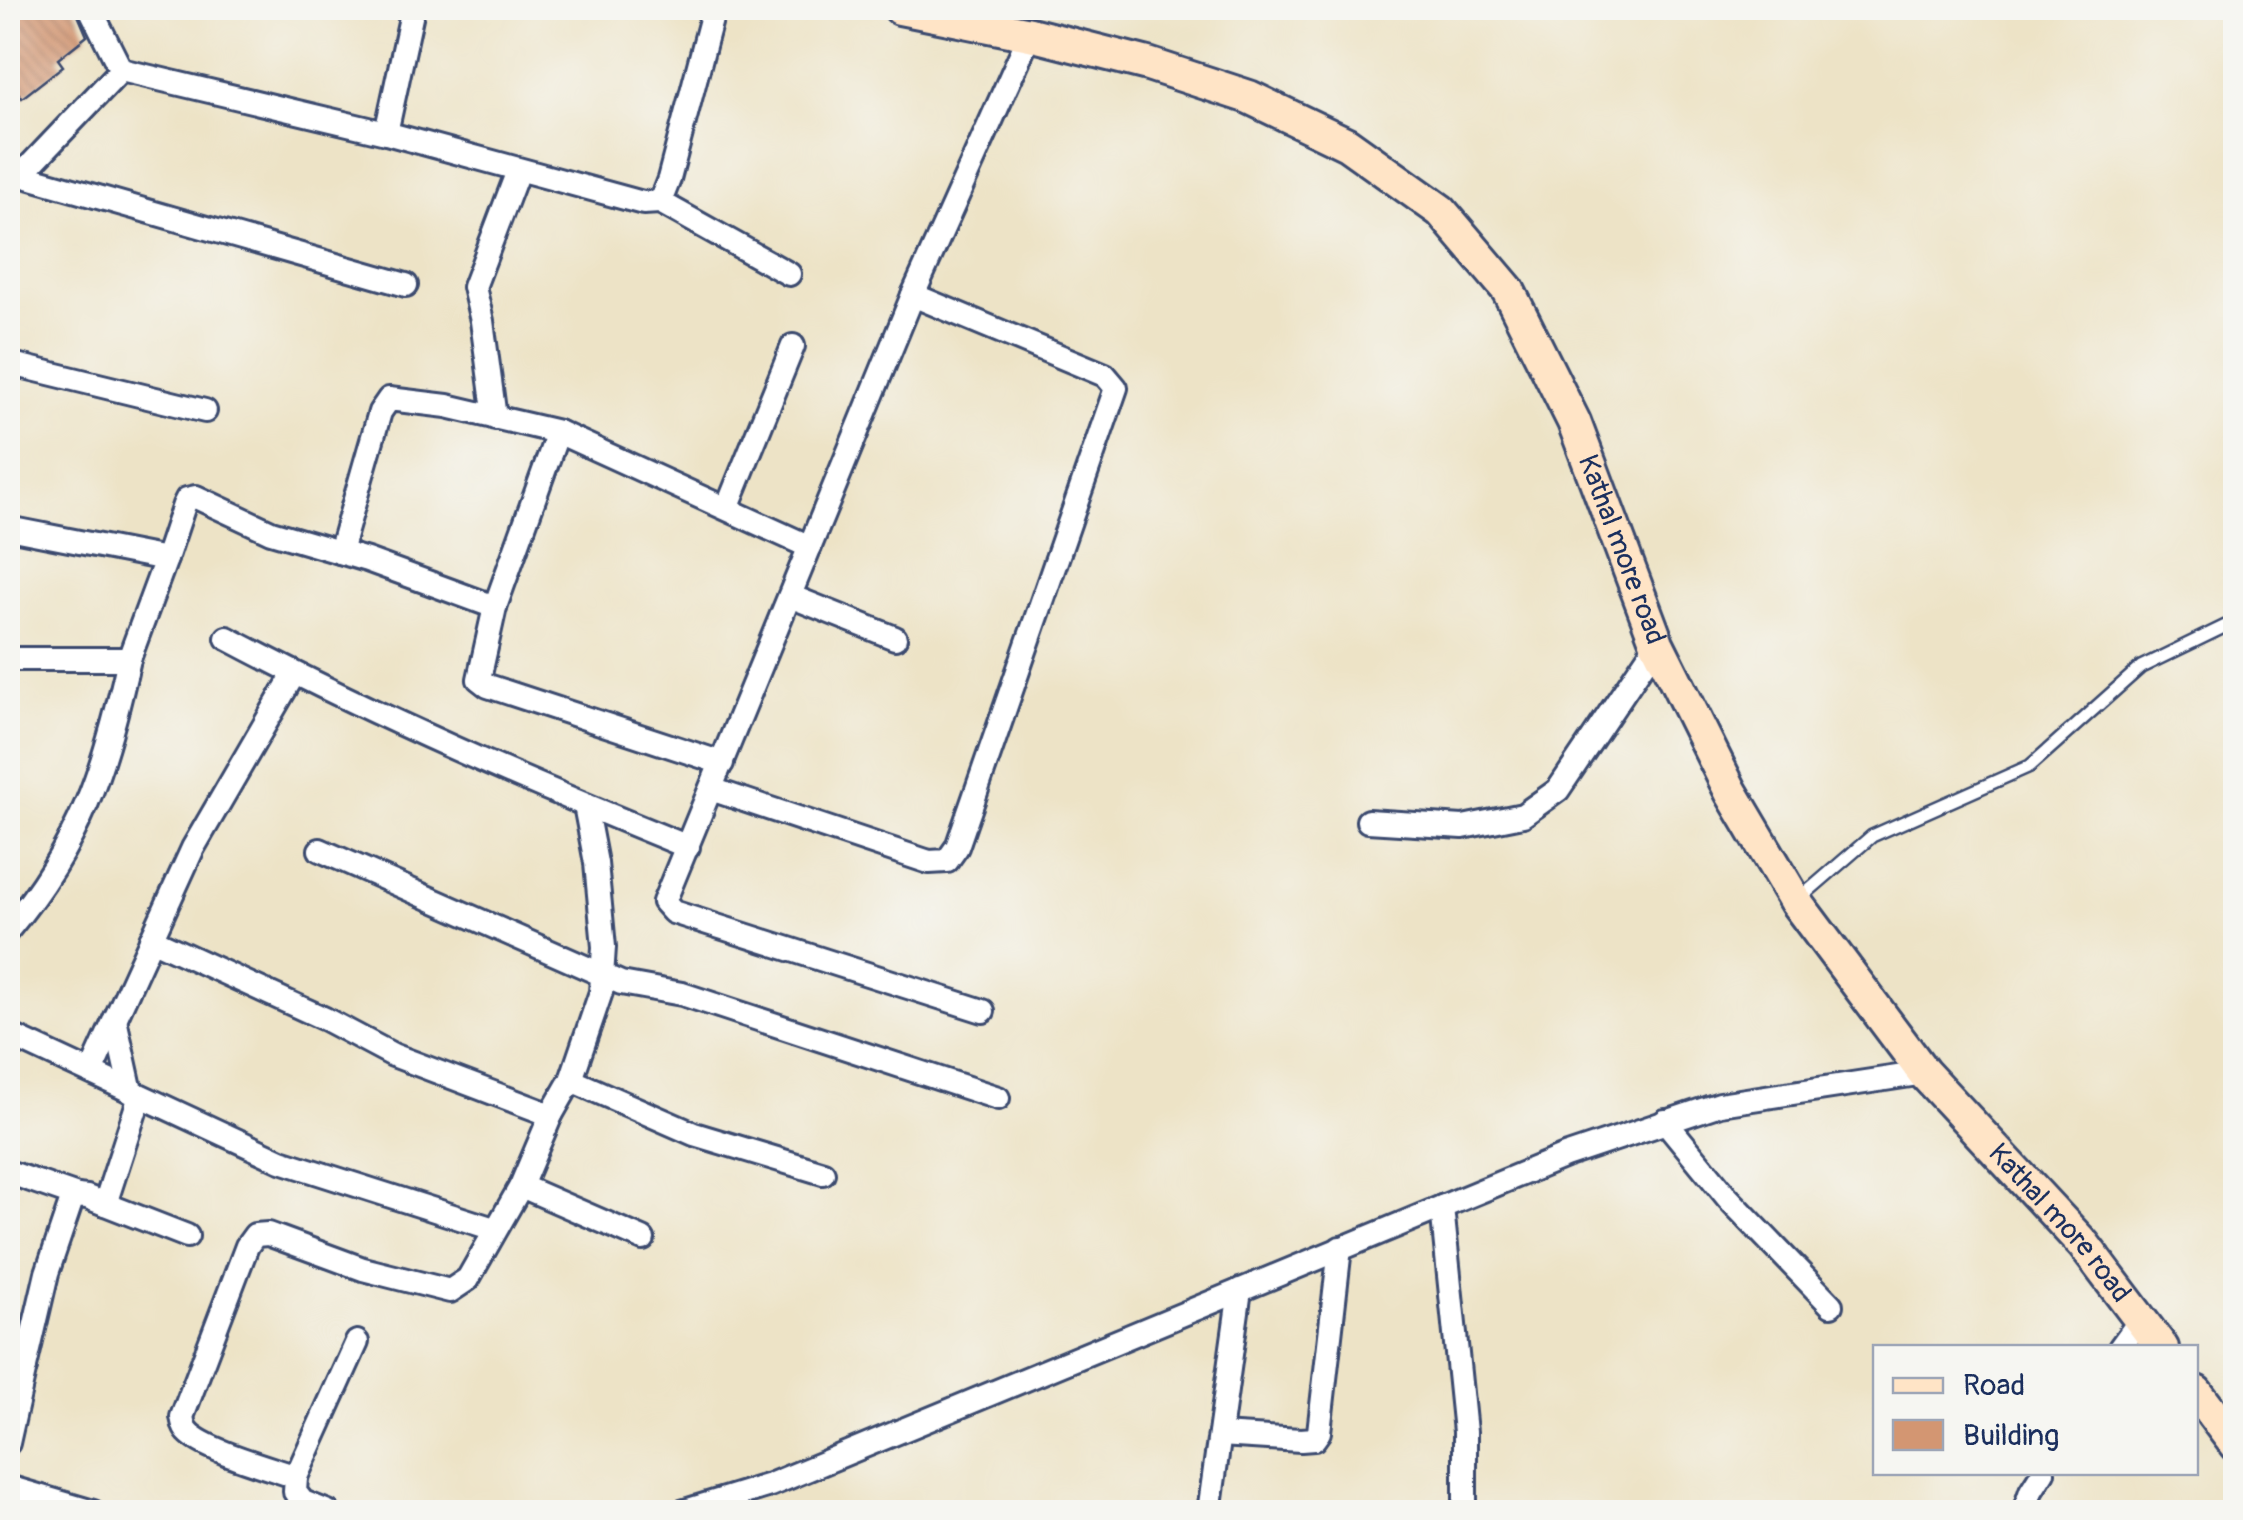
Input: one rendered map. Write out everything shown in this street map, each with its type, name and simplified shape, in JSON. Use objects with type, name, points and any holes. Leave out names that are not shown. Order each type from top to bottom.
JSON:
[{"type":"main road","name":"Kathal more road","points":[[900,8],[966,14],[1148,64],[1249,97],[1347,144],[1441,211],[1508,290],[1574,422],[1657,643],[1731,792],[1796,902],[1924,1073],[2084,1244],[2160,1345]]},
{"type":"main road","points":[[2198,1395],[2236,1445]]},
{"type":"street","points":[[90,8],[122,70],[386,133],[643,203],[660,202],[789,274]]},
{"type":"street","points":[[386,133],[413,8]]},
{"type":"street","points":[[660,202],[670,178],[714,8]]},
{"type":"street","points":[[982,1011],[673,912],[664,902],[913,295],[1030,34]]},
{"type":"street","points":[[122,70],[14,180],[406,285]]},
{"type":"street","points":[[495,418],[474,287],[518,171]]},
{"type":"street","points":[[712,789],[930,862],[947,861],[957,847],[1116,388],[1105,375],[913,295]]},
{"type":"street","points":[[727,508],[792,346]]},
{"type":"street","points":[[8,363],[205,411]]},
{"type":"street","points":[[340,552],[380,412],[389,398],[447,406],[558,432],[810,547]]},
{"type":"street","points":[[558,432],[495,606],[480,679],[488,686],[722,763]]},
{"type":"street","points":[[8,930],[70,844],[84,816],[112,735],[130,659],[187,499],[196,497],[271,532],[495,606]]},
{"type":"street","points":[[8,528],[166,558]]},
{"type":"street","points":[[790,596],[896,638]]},
{"type":"street","points":[[227,638],[294,674],[688,847]]},
{"type":"street","points":[[1368,822],[1463,827],[1522,815],[1558,790],[1657,643]]},
{"type":"street","points":[[8,659],[130,659]]},
{"type":"street","points":[[91,1072],[193,848],[294,674]]},
{"type":"street","points":[[328,1512],[303,1502],[184,1428],[182,1417],[250,1239],[255,1235],[268,1234],[362,1269],[450,1291],[468,1280],[522,1186],[551,1115],[571,1080],[601,992],[604,947],[596,863],[585,805]]},
{"type":"street","points":[[320,850],[602,976],[682,994],[998,1098]]},
{"type":"street","points":[[152,939],[325,1018],[393,1055],[551,1115]]},
{"type":"street","points":[[104,1204],[135,1094],[115,1019]]},
{"type":"street","points":[[8,1034],[282,1161],[494,1230]]},
{"type":"street","points":[[682,1512],[770,1485],[1564,1156],[1720,1104],[1924,1073]]},
{"type":"street","points":[[571,1080],[694,1134],[823,1174]]},
{"type":"street","points":[[1665,1121],[1728,1198],[1831,1306]]},
{"type":"street","points":[[8,1172],[188,1236]]},
{"type":"street","points":[[522,1186],[643,1239]]},
{"type":"street","points":[[8,1444],[16,1364],[76,1196]]},
{"type":"street","points":[[1442,1206],[1465,1432],[1465,1512]]},
{"type":"street","points":[[1220,1435],[1310,1440],[1318,1432],[1340,1248]]},
{"type":"street","points":[[1210,1512],[1240,1290]]},
{"type":"street","points":[[2122,1345],[2140,1319]]},
{"type":"street","points":[[292,1494],[357,1342]]},
{"type":"street","points":[[2024,1512],[2041,1475]]},
{"type":"street","points":[[8,1486],[94,1512]]},
{"type":"lane","points":[[1796,902],[1872,836],[2030,766],[2142,668],[2236,621]]},
{"type":"building","points":[[8,8],[75,8],[87,36],[58,59],[63,66],[22,98],[8,79]]}]
